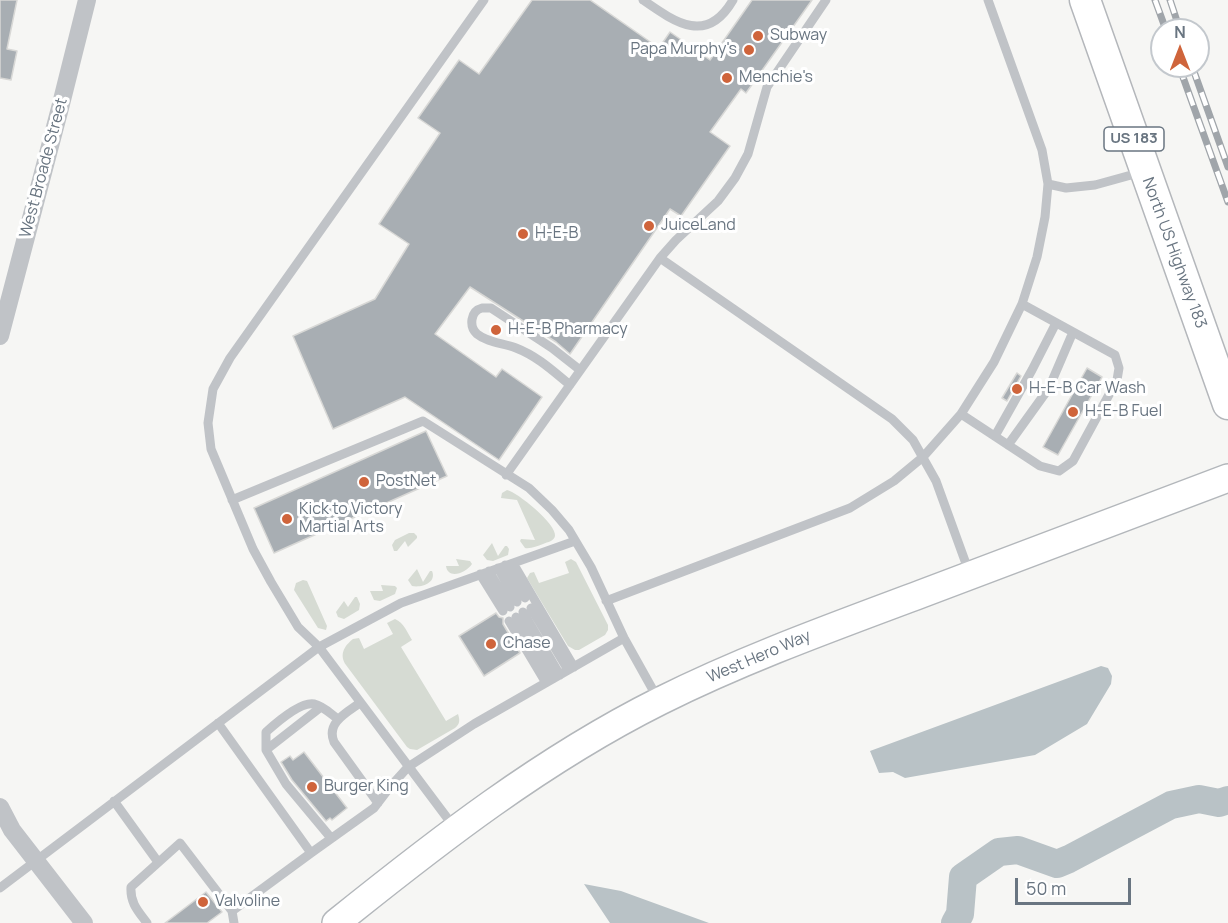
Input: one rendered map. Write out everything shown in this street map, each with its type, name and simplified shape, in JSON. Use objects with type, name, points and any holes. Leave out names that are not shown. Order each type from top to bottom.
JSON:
[{"type":"main road","name":"North US Highway 183","points":[[1085,0],[1228,404]]},
{"type":"main road","name":"West Hero Way","points":[[340,922],[455,829],[510,790],[584,743],[659,702],[716,675],[813,635],[1228,478]]},
{"type":"street","name":"West Broade Street","points":[[1,330],[87,0]]},
{"type":"street","points":[[0,807],[12,830],[84,923]]},
{"type":"lane","points":[[455,829],[319,647],[298,627],[253,549],[211,449],[208,423],[213,389],[237,349],[484,0]]},
{"type":"lane","points":[[643,0],[667,17],[686,25],[705,26],[718,20],[733,0]]},
{"type":"lane","points":[[506,475],[660,258],[718,201],[735,178],[748,154],[767,87],[826,0]]},
{"type":"lane","points":[[606,601],[850,508],[894,481],[923,457],[961,414],[994,362],[1022,304],[1037,257],[1045,217],[1048,184],[1042,150],[988,0]]},
{"type":"lane","points":[[1048,184],[1066,188],[1095,185],[1145,171]]},
{"type":"lane","points":[[660,258],[892,419],[913,440],[936,481],[970,575]]},
{"type":"lane","points":[[961,414],[1040,466],[1059,471],[1073,461],[1117,380],[1119,368],[1115,356],[1022,304]]},
{"type":"lane","points":[[570,384],[542,361],[518,349],[486,340],[475,333],[471,322],[473,313],[480,308],[491,308],[552,348],[580,370]]},
{"type":"lane","points":[[995,436],[1056,323]]},
{"type":"lane","points":[[1008,445],[1049,388],[1072,332]]},
{"type":"lane","points":[[232,500],[423,421],[529,488],[569,530],[591,567],[624,638],[659,702]]},
{"type":"lane","points":[[0,888],[319,647],[401,603],[575,541]]},
{"type":"lane","points":[[497,568],[514,604],[497,568]]},
{"type":"lane","points":[[497,568],[560,675]]},
{"type":"lane","points":[[560,675],[520,615],[560,675]]},
{"type":"lane","points":[[232,911],[374,808],[408,767],[474,724],[624,638]]},
{"type":"lane","points":[[331,838],[286,784],[266,750],[266,732],[308,703],[316,704],[338,719]]},
{"type":"lane","points":[[360,703],[338,719],[332,728],[331,735],[378,803]]},
{"type":"lane","points":[[266,750],[321,707]]},
{"type":"lane","points":[[218,723],[311,853]]},
{"type":"lane","points":[[114,801],[158,862]]},
{"type":"lane","points":[[147,923],[134,906],[130,896],[130,887],[180,843],[232,911],[234,923]]},
{"type":"shaded area","points":[[507,490],[527,502],[550,524],[555,536],[553,539],[534,547],[525,548],[521,539],[535,540],[517,500],[501,498],[502,493]]},
{"type":"shaded area","points":[[414,533],[417,538],[408,547],[405,541],[397,551],[394,551],[392,545],[395,540]]},
{"type":"shaded area","points":[[492,543],[498,556],[505,546],[509,549],[508,555],[493,561],[487,560],[483,555]]},
{"type":"shaded area","points":[[456,559],[470,561],[472,564],[458,574],[450,573],[446,566],[459,566]]},
{"type":"shaded area","points":[[571,559],[576,562],[608,625],[605,635],[579,650],[568,646],[527,578],[530,573],[534,572],[539,583],[569,573],[565,562]]},
{"type":"shaded area","points":[[417,569],[423,582],[432,571],[430,582],[412,586],[408,580]]},
{"type":"shaded area","points":[[307,581],[327,626],[326,630],[318,628],[294,590],[296,583]]},
{"type":"shaded area","points":[[381,585],[395,586],[397,588],[395,594],[380,601],[374,600],[370,591],[383,591]]},
{"type":"shaded area","points":[[355,597],[360,604],[359,610],[344,619],[338,617],[336,612],[344,601],[348,607]]},
{"type":"shaded area","points":[[395,619],[403,625],[412,640],[401,647],[446,721],[458,714],[459,718],[459,723],[455,728],[417,750],[407,747],[343,658],[345,648],[353,639],[359,638],[364,649],[393,634],[387,623]]},
{"type":"shaded area","points":[[1101,666],[1108,668],[1112,676],[1111,684],[1087,724],[1035,755],[905,778],[893,772],[879,773],[870,751]]},
{"type":"shaded area","points":[[584,884],[621,891],[709,923],[610,923]]},
{"type":"building","points":[[0,0],[17,0],[7,49],[17,51],[11,80],[0,78]]},
{"type":"building","name":"H-E-B","points":[[532,0],[590,0],[659,48],[670,32],[710,60],[752,0],[812,0],[746,93],[741,89],[710,132],[730,146],[681,216],[670,209],[570,354],[556,342],[470,287],[435,334],[496,377],[502,369],[542,397],[499,460],[405,397],[333,429],[293,336],[375,299],[409,244],[379,224],[440,133],[418,118],[459,60],[479,74]]},
{"type":"building","name":"H-E-B Fuel","points":[[1087,368],[1102,377],[1058,455],[1043,447]]},
{"type":"building","points":[[1017,373],[1021,376],[1007,401],[1002,398]]},
{"type":"building","points":[[426,431],[447,476],[274,553],[254,508]]},
{"type":"building","name":"Chase","points":[[496,613],[503,618],[503,624],[520,653],[484,676],[459,636]]},
{"type":"building","name":"Burger King","points":[[304,752],[347,808],[332,820],[330,818],[326,821],[292,780],[281,762],[290,756],[293,760]]},
{"type":"building","name":"Valvoline","points":[[206,892],[222,912],[207,923],[165,923]]},
{"type":"waterway","points":[[955,923],[960,914],[963,877],[999,852],[1018,850],[1057,864],[1171,805],[1199,799],[1219,803],[1228,800]]},
{"type":"railway","points":[[1155,0],[1162,18]]},
{"type":"railway","points":[[1170,0],[1176,18]]},
{"type":"railway","points":[[1183,78],[1228,202]]},
{"type":"railway","points":[[1196,78],[1228,167]]},
{"type":"place","name":"Subway","points":[[758,36]]},
{"type":"place","name":"Papa Murphy's","points":[[749,50]]},
{"type":"place","name":"Menchie's","points":[[727,78]]},
{"type":"place","name":"JuiceLand","points":[[649,226]]},
{"type":"place","name":"H-E-B","points":[[523,234]]},
{"type":"place","name":"H-E-B Pharmacy","points":[[496,330]]},
{"type":"place","name":"H-E-B Car Wash","points":[[1017,389]]},
{"type":"place","name":"H-E-B Fuel","points":[[1073,412]]},
{"type":"place","name":"PostNet","points":[[364,482]]},
{"type":"place","name":"Kick to Victory Martial Arts","points":[[287,519]]},
{"type":"place","name":"Chase","points":[[491,644]]},
{"type":"place","name":"Burger King","points":[[312,787]]},
{"type":"place","name":"Valvoline","points":[[203,902]]}]
